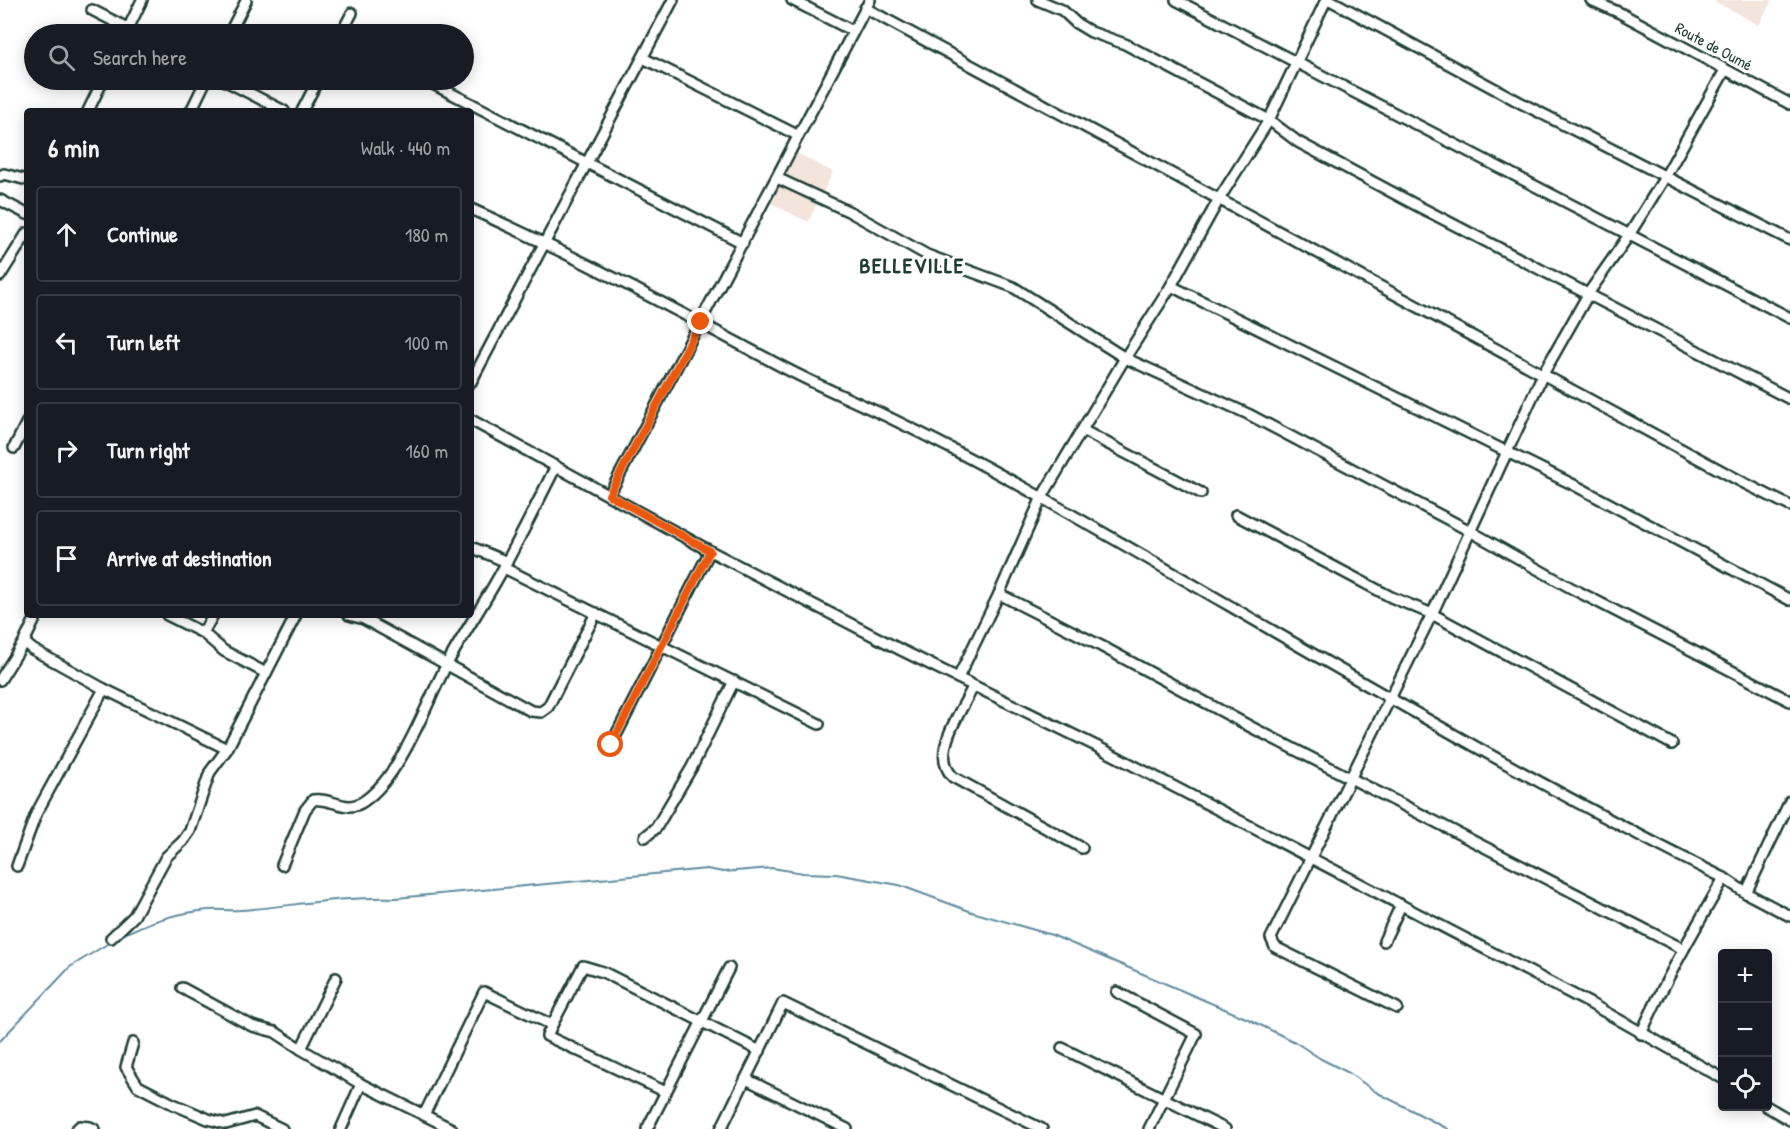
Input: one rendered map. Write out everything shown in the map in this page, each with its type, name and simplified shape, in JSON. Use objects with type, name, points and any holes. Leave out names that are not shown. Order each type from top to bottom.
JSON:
[{"type":"street","points":[[131,24],[142,0]]},
{"type":"street","points":[[474,376],[673,0]]},
{"type":"street","points":[[792,0],[853,31]]},
{"type":"street","points":[[1038,0],[1062,10],[1076,23],[1091,32],[1125,44],[1269,120],[1298,142],[1790,399]]},
{"type":"street","points":[[1176,0],[1790,318]]},
{"type":"street","points":[[957,678],[999,594],[1042,497],[1084,431],[1125,358],[1172,286],[1219,199],[1269,120],[1328,0],[1790,240]]},
{"type":"street","name":"Route de Oumé","points":[[1591,0],[1620,13],[1790,104]]},
{"type":"street","points":[[234,24],[246,1]]},
{"type":"street","points":[[609,495],[867,4],[1219,199],[1790,506]]},
{"type":"street","points":[[92,10],[114,24]]},
{"type":"street","points":[[346,24],[352,13]]},
{"type":"street","points":[[643,58],[797,135]]},
{"type":"street","points":[[1397,1008],[1275,947],[1271,938],[1432,614],[1543,374],[1588,294],[1629,235],[1665,177],[1725,70]]},
{"type":"street","points":[[89,108],[98,90]]},
{"type":"street","points":[[192,108],[201,90]]},
{"type":"street","points":[[243,90],[278,108]]},
{"type":"street","points":[[304,108],[313,90]]},
{"type":"street","points":[[444,90],[743,243]]},
{"type":"street","points":[[0,176],[4,174],[24,179]]},
{"type":"street","points":[[777,178],[850,212],[927,255],[1013,287],[1125,358],[1248,414],[1470,531],[1573,589],[1790,701]]},
{"type":"street","points":[[0,200],[24,212]]},
{"type":"street","points":[[474,210],[545,242],[701,322],[780,366],[891,419],[1042,497],[1389,698],[1640,837],[1724,878],[1746,893],[1790,916]]},
{"type":"street","points":[[0,276],[24,238]]},
{"type":"street","points":[[1172,286],[1578,487],[1790,600]]},
{"type":"street","points":[[474,422],[710,551],[974,687],[1096,746],[1591,1004],[1718,1076]]},
{"type":"street","points":[[14,448],[24,428]]},
{"type":"street","points":[[1084,431],[1201,493]]},
{"type":"street","points":[[474,618],[505,565],[556,466]]},
{"type":"street","points":[[1236,515],[1391,597],[1432,614],[1672,744]]},
{"type":"street","points":[[474,549],[596,613],[819,724]]},
{"type":"street","points":[[611,745],[710,551]]},
{"type":"street","points":[[999,594],[1251,727],[1683,949]]},
{"type":"street","points":[[360,618],[531,711],[541,712],[548,707],[596,613]]},
{"type":"street","points":[[0,680],[24,642],[36,618]]},
{"type":"street","points":[[173,618],[203,633],[224,651],[266,673]]},
{"type":"street","points":[[203,633],[211,618]]},
{"type":"street","points":[[111,938],[134,916],[166,857],[190,831],[210,772],[227,749],[294,618]]},
{"type":"street","points":[[282,865],[305,810],[313,800],[322,798],[343,807],[351,807],[364,802],[384,782],[404,752],[447,664],[474,618]]},
{"type":"street","points":[[24,642],[32,649],[104,689],[227,749]]},
{"type":"street","points":[[645,837],[656,828],[692,767],[734,681]]},
{"type":"street","points":[[974,687],[944,751],[945,765],[953,777],[1082,848]]},
{"type":"street","points":[[17,866],[36,814],[104,689]]},
{"type":"street","points":[[1746,893],[1790,801]]},
{"type":"street","points":[[1641,1034],[1683,949],[1724,878]]},
{"type":"street","points":[[1384,941],[1401,905]]},
{"type":"street","points":[[666,1092],[547,1036],[583,966],[603,972],[760,1051]]},
{"type":"street","points":[[647,1129],[729,968]]},
{"type":"street","points":[[301,1049],[336,978]]},
{"type":"street","points":[[182,988],[252,1026],[274,1032],[361,1084],[452,1129]]},
{"type":"street","points":[[424,1115],[484,992],[552,1025]]},
{"type":"street","points":[[1117,992],[1196,1034],[1149,1129]]},
{"type":"street","points":[[721,1129],[783,1003],[1042,1129]]},
{"type":"street","points":[[133,1043],[126,1067],[138,1086],[208,1119],[226,1124],[255,1116],[282,1129]]},
{"type":"street","points":[[1062,1048],[1226,1129]]},
{"type":"street","points":[[746,1079],[847,1129]]},
{"type":"street","points":[[341,1129],[361,1084]]},
{"type":"street","points":[[1772,1110],[1790,1120]]},
{"type":"street","points":[[77,1129],[80,1126],[90,1126],[94,1129]]},
{"type":"shaded area","points":[[1712,0],[1772,0],[1759,25]]},
{"type":"shaded area","points":[[797,153],[833,172],[808,222],[771,203]]},
{"type":"waterway","points":[[117,938],[161,919],[208,910],[241,910],[338,900],[396,898],[707,869],[723,872],[772,868],[803,873],[836,874],[899,885],[972,912],[1052,935],[1248,1019],[1295,1042],[1349,1073],[1376,1092],[1448,1129]]},
{"type":"waterway","points":[[0,1041],[70,967],[112,941]]},
{"type":"district","name":"BELLEVILLE","points":[[912,265]]},
{"type":"route","points":[[611,745],[710,551],[609,495],[701,322]]}]
